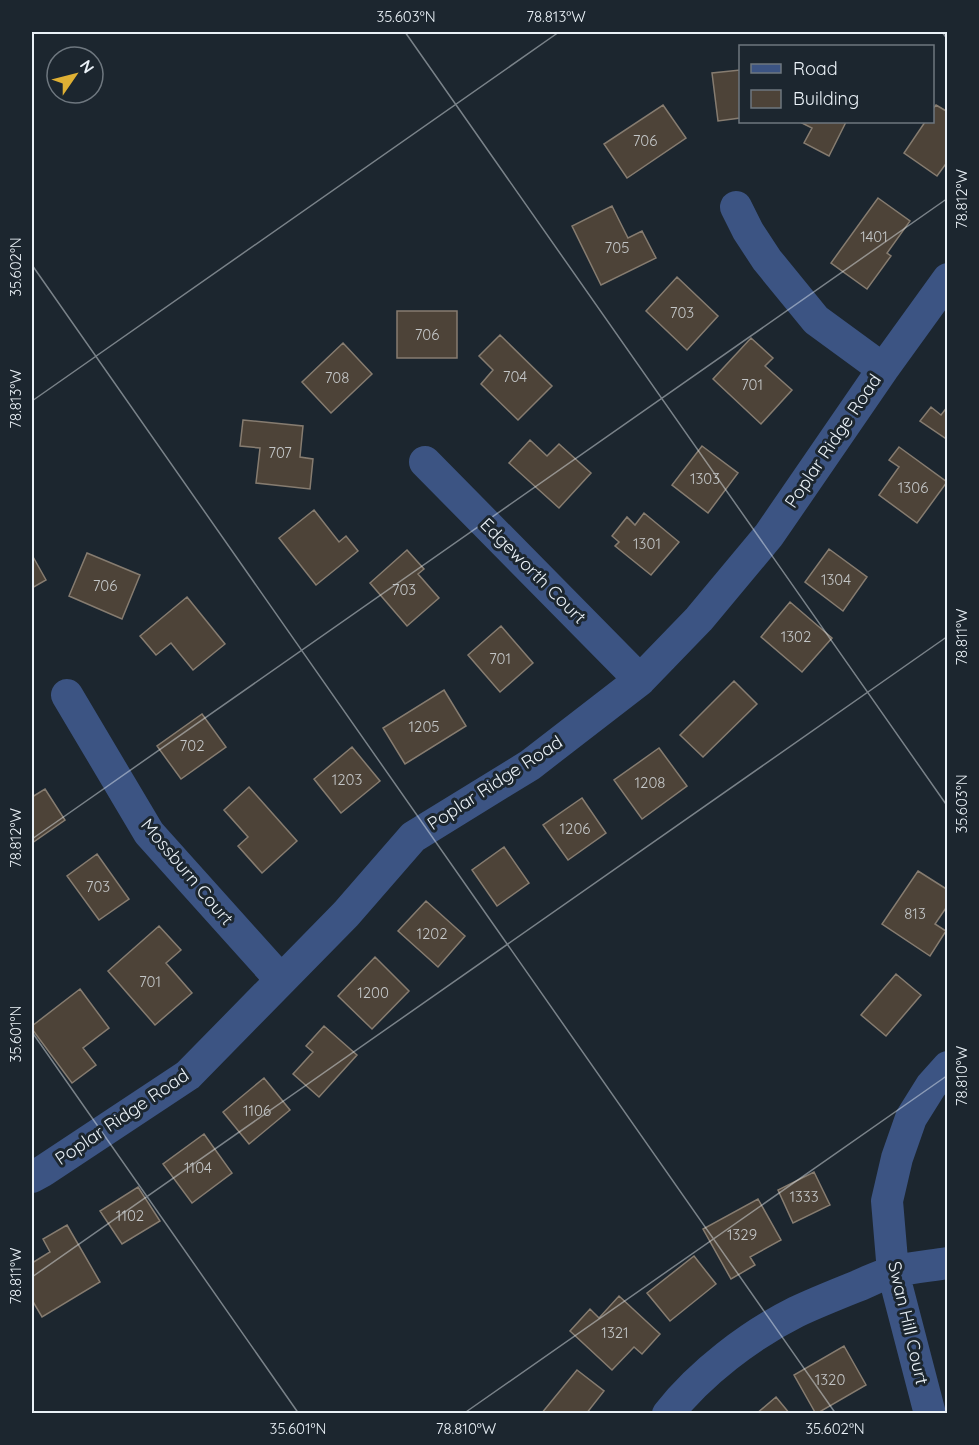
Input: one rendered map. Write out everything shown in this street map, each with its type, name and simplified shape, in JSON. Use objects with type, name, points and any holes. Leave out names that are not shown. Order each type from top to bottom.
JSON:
[{"type":"street","points":[[736,207],[767,260],[816,320],[883,369]]},
{"type":"street","name":"Poplar Ridge Road","points":[[32,1177],[188,1075],[346,914],[413,837],[530,765],[640,680],[699,619],[769,535],[948,279]]},
{"type":"street","name":"Edgeworth Court","points":[[425,462],[640,680]]},
{"type":"street","name":"Mossburn Court","points":[[67,695],[149,833],[281,980]]},
{"type":"street","name":"Swan Hill Court","points":[[930,1413],[893,1272],[887,1201],[897,1158],[911,1118],[931,1086],[948,1067]]},
{"type":"street","points":[[668,1413],[709,1372],[735,1351],[795,1313],[893,1272],[948,1263]]},
{"type":"building","points":[[739,70],[739,118],[718,121],[712,73]]},
{"type":"building","points":[[663,105],[686,138],[627,178],[604,144]]},
{"type":"building","points":[[936,105],[948,112],[948,161],[937,176],[904,153],[924,123],[934,123]]},
{"type":"building","points":[[802,123],[846,123],[829,156],[804,143],[812,128]]},
{"type":"building","points":[[878,198],[910,221],[887,253],[891,256],[867,289],[831,263]]},
{"type":"building","points":[[612,206],[628,238],[642,231],[656,258],[601,285],[572,226]]},
{"type":"building","points":[[677,277],[718,316],[687,350],[646,311]]},
{"type":"building","points":[[397,311],[457,311],[457,358],[397,358]]},
{"type":"building","points":[[500,335],[552,386],[518,420],[481,384],[493,370],[479,356]]},
{"type":"building","points":[[751,338],[773,358],[765,366],[792,390],[761,424],[713,379]]},
{"type":"building","points":[[343,343],[372,374],[331,413],[302,382]]},
{"type":"building","points":[[948,406],[948,440],[920,421],[931,407],[941,415]]},
{"type":"building","points":[[243,420],[303,426],[300,457],[313,459],[310,489],[256,483],[260,448],[240,446]]},
{"type":"building","points":[[530,440],[547,456],[559,444],[591,473],[559,508],[509,463]]},
{"type":"building","points":[[702,446],[738,473],[708,513],[672,485]]},
{"type":"building","points":[[899,447],[947,482],[917,523],[879,495],[899,467],[889,460]]},
{"type":"building","points":[[314,510],[339,542],[346,536],[358,551],[316,585],[279,538]]},
{"type":"building","points":[[644,513],[679,542],[651,575],[615,546],[619,542],[612,536],[627,517],[635,525]]},
{"type":"building","points":[[829,549],[867,577],[843,611],[805,582]]},
{"type":"building","points":[[407,550],[424,569],[418,574],[439,598],[407,626],[370,583]]},
{"type":"building","points":[[87,553],[140,575],[122,619],[69,596]]},
{"type":"building","points":[[32,555],[46,580],[32,588]]},
{"type":"building","points":[[187,597],[225,644],[193,670],[171,643],[156,655],[140,636]]},
{"type":"building","points":[[790,602],[832,638],[802,672],[761,637]]},
{"type":"building","points":[[501,626],[533,663],[500,692],[468,655]]},
{"type":"building","points":[[734,681],[757,704],[703,757],[680,735]]},
{"type":"building","points":[[444,690],[466,726],[405,764],[383,728]]},
{"type":"building","points":[[202,714],[226,747],[181,779],[157,746]]},
{"type":"building","points":[[352,747],[380,781],[341,813],[314,779]]},
{"type":"building","points":[[659,748],[687,786],[642,819],[614,780]]},
{"type":"building","points":[[249,787],[297,841],[262,873],[238,846],[248,837],[224,810]]},
{"type":"building","points":[[45,789],[65,820],[32,843],[32,797]]},
{"type":"building","points":[[582,798],[606,833],[568,860],[543,825]]},
{"type":"building","points":[[504,847],[529,883],[497,906],[472,870]]},
{"type":"building","points":[[97,854],[129,899],[99,920],[67,876]]},
{"type":"building","points":[[918,871],[948,890],[948,905],[935,924],[946,931],[930,956],[882,924]]},
{"type":"building","points":[[426,901],[465,936],[438,967],[398,931]]},
{"type":"building","points":[[159,926],[181,950],[166,963],[192,993],[155,1025],[108,971]]},
{"type":"building","points":[[375,957],[409,991],[372,1029],[338,996]]},
{"type":"building","points":[[896,974],[921,995],[886,1036],[861,1015]]},
{"type":"building","points":[[80,989],[109,1028],[83,1048],[96,1065],[72,1083],[32,1026]]},
{"type":"building","points":[[324,1026],[357,1055],[319,1097],[293,1074],[313,1052],[306,1046]]},
{"type":"building","points":[[264,1078],[290,1110],[249,1144],[223,1112]]},
{"type":"building","points":[[204,1134],[232,1173],[192,1203],[163,1164]]},
{"type":"building","points":[[814,1172],[830,1205],[793,1223],[778,1190]]},
{"type":"building","points":[[138,1187],[160,1221],[122,1244],[100,1211]]},
{"type":"building","points":[[758,1199],[781,1240],[750,1257],[755,1265],[731,1279],[703,1229]]},
{"type":"building","points":[[67,1225],[100,1282],[42,1317],[32,1300],[32,1263],[50,1252],[43,1239]]},
{"type":"building","points":[[694,1256],[716,1284],[670,1321],[647,1293]]},
{"type":"building","points":[[619,1296],[660,1334],[642,1354],[634,1347],[612,1370],[570,1331],[590,1309],[599,1318]]},
{"type":"building","points":[[844,1346],[866,1385],[816,1414],[794,1375]]},
{"type":"building","points":[[577,1370],[604,1391],[586,1414],[541,1414]]},
{"type":"building","points":[[776,1397],[790,1414],[756,1414]]}]
